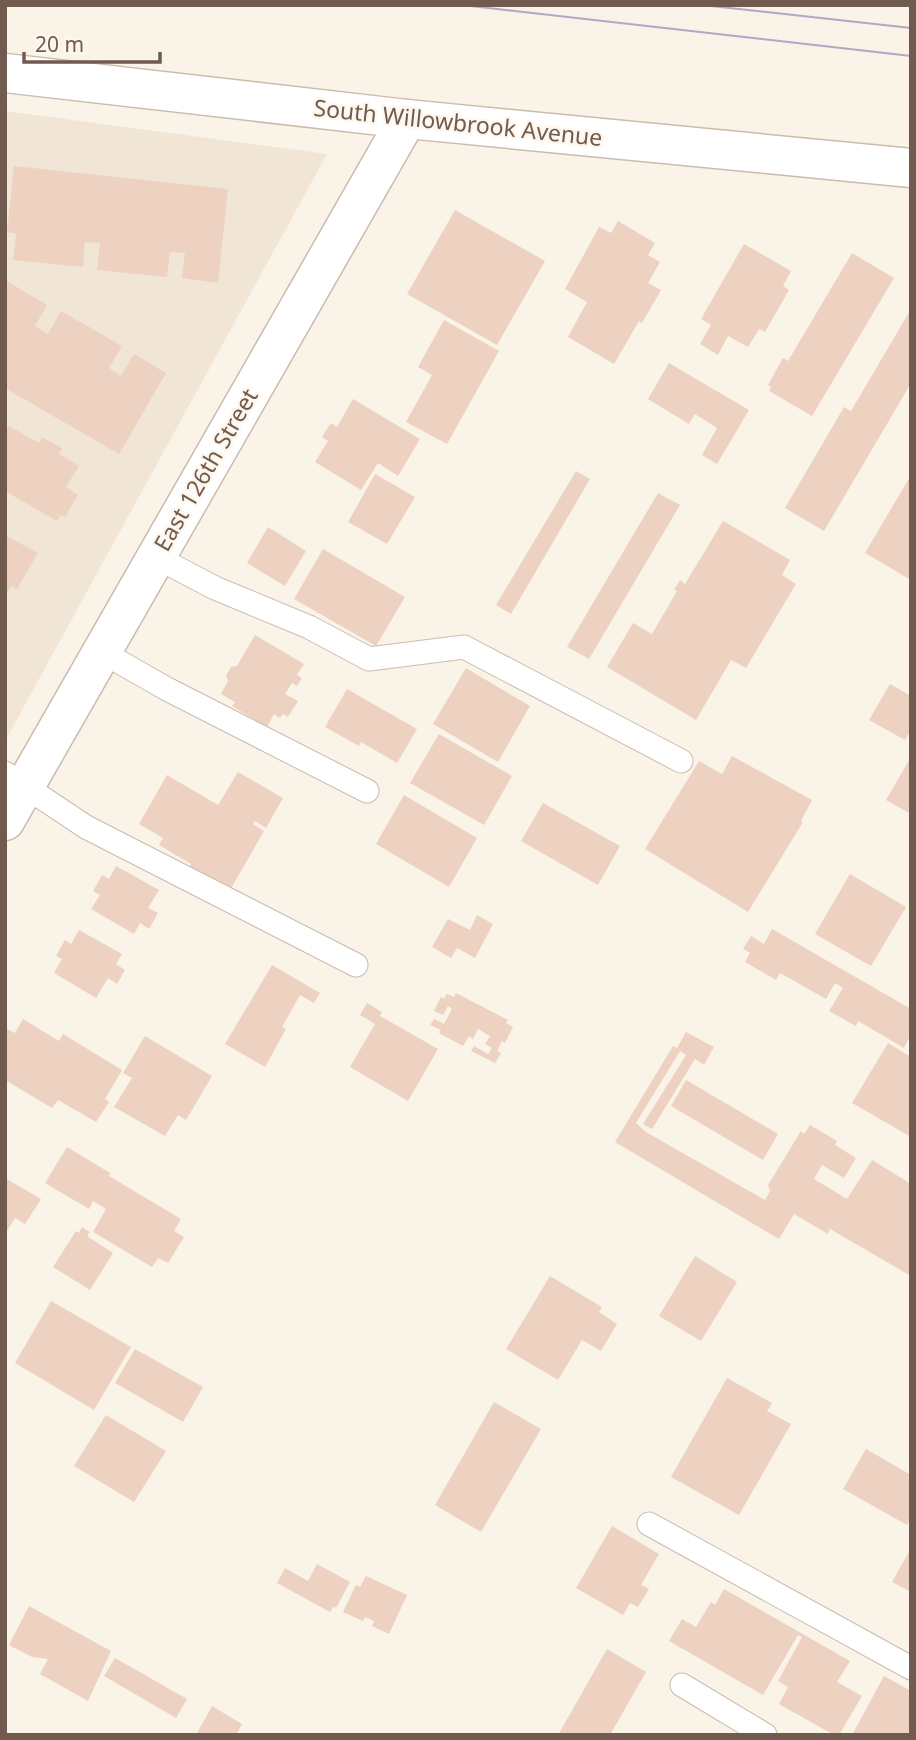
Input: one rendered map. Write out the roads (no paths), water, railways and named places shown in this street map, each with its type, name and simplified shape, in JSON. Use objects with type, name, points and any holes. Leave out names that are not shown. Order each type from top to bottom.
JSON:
[{"type":"street","name":"South Willowbrook Avenue","points":[[5,73],[407,119],[911,168]]},
{"type":"street","name":"East 126th Street","points":[[5,821],[15,780],[102,652],[407,119]]},
{"type":"lane","points":[[156,557],[215,588],[309,627],[369,659],[464,647],[681,761]]},
{"type":"lane","points":[[102,652],[167,689],[366,791]]},
{"type":"lane","points":[[15,780],[86,827],[356,965]]},
{"type":"lane","points":[[649,1524],[911,1668]]},
{"type":"lane","points":[[682,1685],[765,1735]]},
{"type":"tram line","points":[[462,5],[911,56]]},
{"type":"tram line","points":[[702,5],[911,28]]}]
